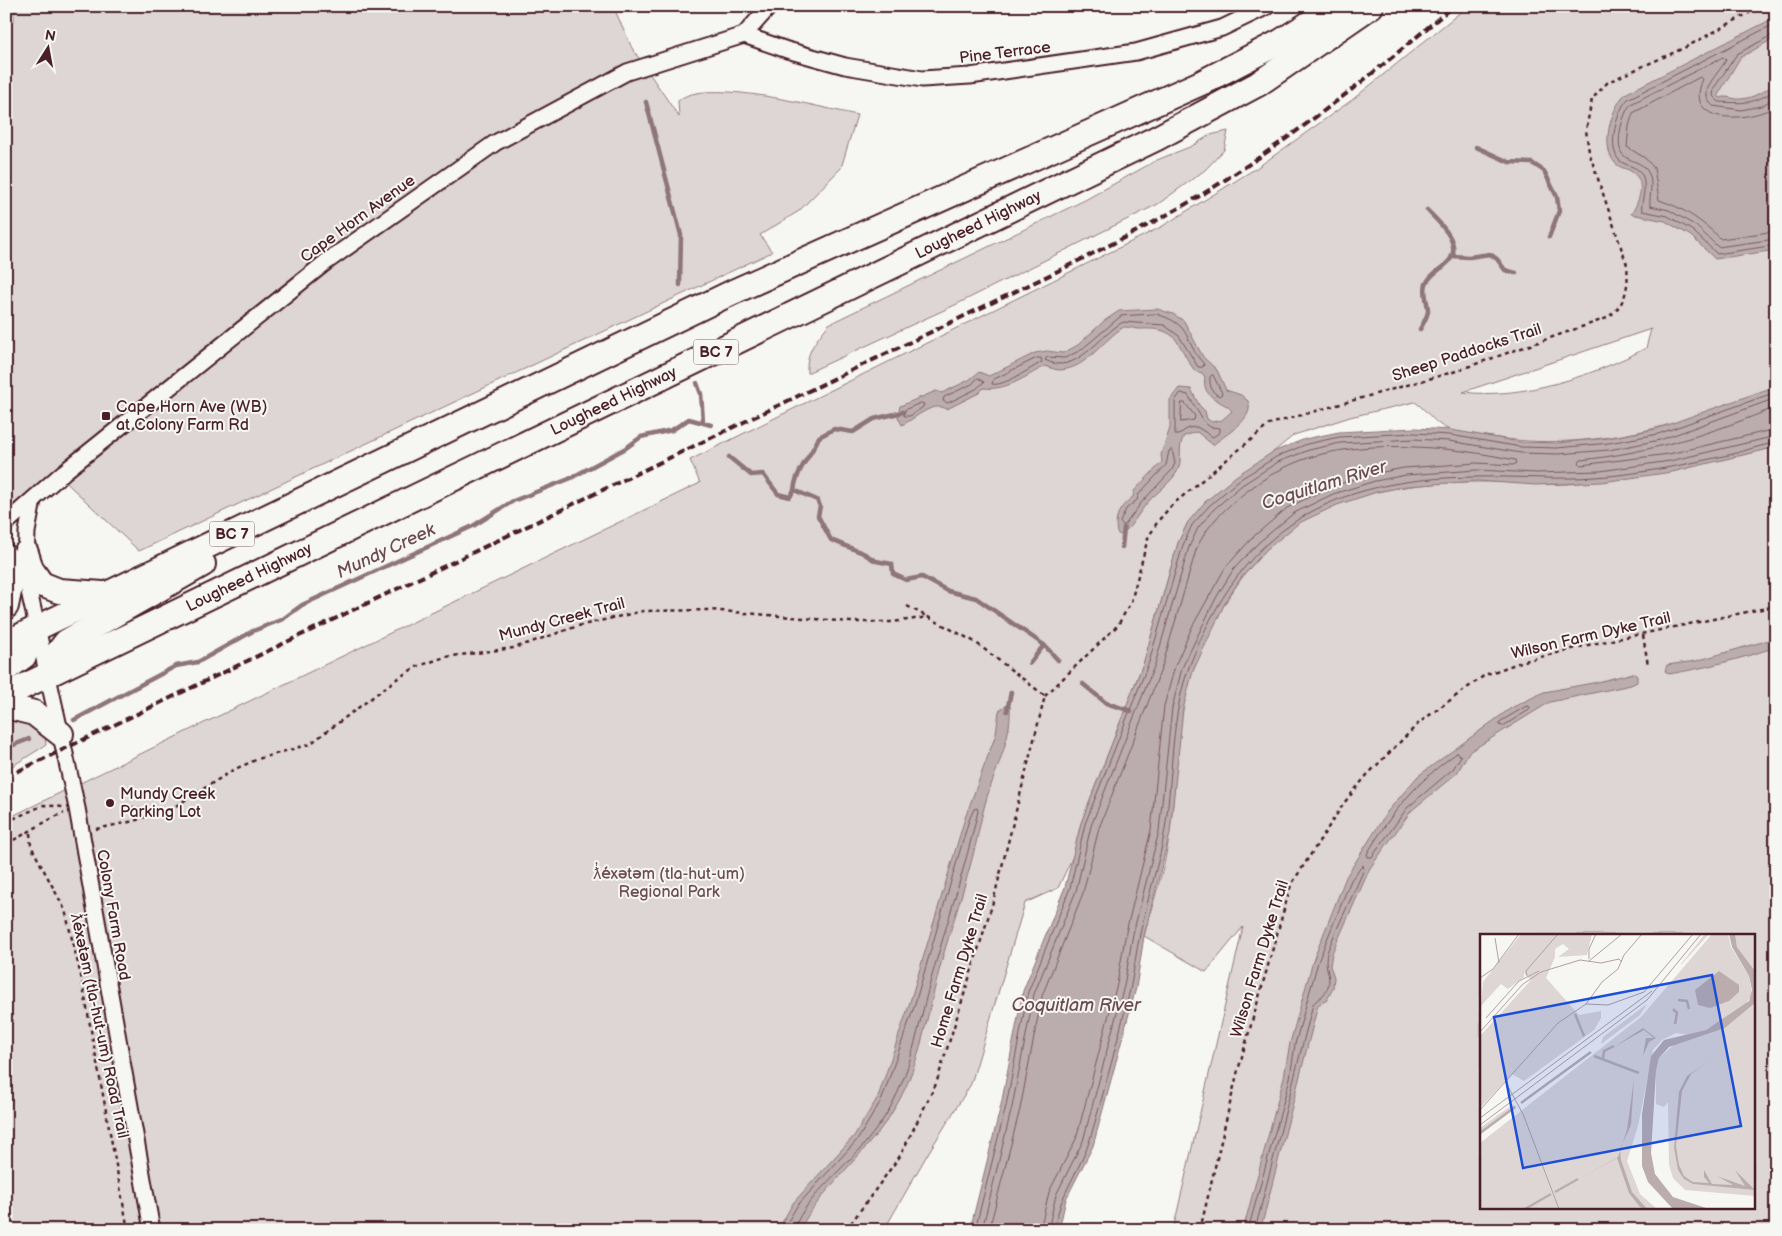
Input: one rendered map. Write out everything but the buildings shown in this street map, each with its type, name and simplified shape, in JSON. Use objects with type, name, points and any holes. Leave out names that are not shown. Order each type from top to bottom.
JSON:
[{"type":"main road","name":"BC 7","points":[[6,643],[34,618],[107,594],[759,280],[1203,82],[1280,42],[1338,6]]},
{"type":"main road","name":"Lougheed Highway","points":[[6,694],[1157,138],[1265,80],[1371,6]]},
{"type":"main road","points":[[48,674],[56,655],[66,642],[228,551],[357,473]]},
{"type":"main road","points":[[14,585],[33,572],[16,552]]},
{"type":"main road","points":[[14,585],[70,593],[107,594]]},
{"type":"main road","points":[[6,668],[24,656],[34,618]]},
{"type":"main road","points":[[6,706],[34,712],[60,734]]},
{"type":"street","points":[[744,35],[770,6]]},
{"type":"street","name":"Pine Terrace","points":[[744,35],[787,50],[845,66],[922,79],[970,76],[1136,52],[1222,28],[1268,6]]},
{"type":"street","name":"Cape Horn Avenue","points":[[6,523],[64,472],[326,262],[495,144],[627,72],[744,35]]},
{"type":"street","points":[[16,552],[27,532],[33,500]]},
{"type":"street","name":"Colony Farm Road","points":[[14,585],[34,618],[77,808],[152,1230]]},
{"type":"path","name":"Sheep Paddocks Trail","points":[[1045,696],[1125,615],[1131,602],[1148,538],[1158,521],[1172,505],[1270,424],[1453,372],[1607,318],[1616,312],[1626,294],[1628,280],[1627,265],[1589,152],[1586,130],[1592,99],[1608,82],[1686,47],[1762,6]]},
{"type":"path","points":[[907,606],[975,642],[1045,696]]},
{"type":"path","name":"Wilson Farm Dyke Trail","points":[[1200,1230],[1237,1074],[1292,885],[1344,803],[1392,748],[1420,722],[1485,675],[1521,662],[1588,645],[1776,606]]},
{"type":"path","name":"Mundy Creek Trail","points":[[96,829],[134,821],[154,813],[166,813],[235,769],[258,759],[310,744],[398,678],[416,667],[444,657],[514,648],[601,619],[643,611],[710,610],[850,622],[893,622],[929,617]]},
{"type":"path","points":[[1642,635],[1648,665]]},
{"type":"path","name":"Home Farm Dyke Trail","points":[[846,1230],[900,1156],[936,1084],[993,902],[1045,696]]},
{"type":"path","points":[[6,822],[44,805],[77,808]]},
{"type":"path","points":[[131,807],[154,813]]},
{"type":"path","points":[[6,843],[30,833],[41,824],[77,808]]},
{"type":"path","name":"ƛ̓éxətəm (tla-hut-um) Road Trail","points":[[30,833],[31,846],[65,910],[81,976],[128,1230]]},
{"type":"green space","points":[[14,6],[613,6],[632,48],[679,117],[678,101],[691,94],[712,92],[764,96],[857,115],[841,168],[799,211],[760,235],[772,252],[139,551],[56,473],[6,514],[6,24],[14,20]]},
{"type":"green space","name":"ƛ̓éxətəm (tla-hut-um) Regional Park","points":[[1468,6],[1776,6],[1776,386],[1707,413],[1672,423],[1637,432],[1565,441],[1529,441],[1455,432],[1440,425],[1415,402],[1350,417],[1294,435],[1188,522],[1178,543],[1144,661],[1081,823],[1073,856],[1058,888],[1025,903],[971,1084],[884,1230],[6,1230],[6,819],[700,483],[690,460],[1161,227],[1258,167],[1352,100]],"holes":[[[1651,329],[1646,348],[1581,376],[1533,389],[1485,394],[1463,392]]]},
{"type":"green space","points":[[1228,131],[1224,150],[1205,170],[1158,204],[955,305],[807,373],[810,353],[829,324],[1085,200],[1157,160],[1192,146],[1210,135]]},
{"type":"green space","points":[[1776,447],[1776,1230],[1173,1230],[1243,927],[1206,972],[1144,936],[1168,843],[1177,750],[1187,690],[1201,650],[1234,589],[1263,553],[1298,523],[1338,503],[1361,496],[1408,487],[1454,482],[1575,483],[1708,462]]},
{"type":"green space","points":[[19,717],[27,719],[45,736],[46,745],[6,770],[6,719]]},
{"type":"water","points":[[1776,17],[1776,37],[1740,58],[1718,95],[1720,98],[1746,98],[1776,85],[1776,250],[1715,259],[1691,236],[1665,221],[1631,214],[1639,198],[1639,181],[1632,172],[1617,165],[1611,156],[1608,147],[1609,128],[1615,109],[1625,94]]},
{"type":"water","points":[[1157,309],[1173,314],[1184,321],[1203,357],[1217,370],[1226,390],[1241,395],[1248,401],[1249,408],[1238,426],[1213,445],[1197,432],[1184,436],[1178,470],[1168,483],[1148,502],[1125,532],[1120,535],[1117,533],[1116,522],[1121,509],[1133,497],[1134,491],[1162,462],[1161,455],[1170,428],[1170,400],[1179,388],[1191,389],[1199,405],[1205,411],[1207,419],[1212,422],[1222,420],[1232,411],[1210,395],[1206,390],[1205,377],[1202,373],[1195,371],[1180,345],[1170,334],[1153,329],[1124,327],[1078,365],[1060,370],[1045,366],[1008,385],[983,388],[979,393],[947,409],[936,407],[924,411],[902,425],[898,417],[900,406],[936,391],[942,393],[969,380],[979,372],[989,376],[1035,353],[1047,351],[1063,353],[1078,345],[1104,321],[1119,311]]},
{"type":"water","name":"Coquitlam River","points":[[1776,386],[1776,447],[1672,472],[1602,482],[1536,485],[1477,481],[1407,486],[1377,492],[1337,505],[1299,523],[1266,550],[1241,578],[1225,603],[1193,671],[1183,709],[1170,833],[1144,936],[1136,988],[1093,1146],[1066,1199],[1059,1230],[970,1230],[1001,1105],[1023,991],[1065,887],[1081,823],[1144,661],[1178,543],[1188,522],[1205,502],[1236,476],[1273,452],[1305,439],[1339,432],[1414,428],[1451,430],[1521,442],[1557,443],[1608,438],[1656,429]]},
{"type":"water","points":[[1776,638],[1776,647],[1682,672],[1669,674],[1665,671],[1667,665],[1696,661]]},
{"type":"water","points":[[1633,673],[1637,676],[1637,682],[1631,685],[1550,702],[1469,752],[1457,773],[1411,811],[1370,868],[1332,953],[1330,966],[1334,977],[1333,988],[1327,1000],[1318,1005],[1262,1224],[1264,1230],[1243,1230],[1284,1077],[1290,1043],[1313,961],[1346,877],[1387,812],[1418,776],[1511,708],[1544,692]]},
{"type":"water","points":[[1007,705],[1010,706],[1010,719],[1005,744],[985,804],[972,859],[940,967],[921,1042],[907,1085],[877,1134],[810,1212],[799,1230],[778,1230],[793,1203],[854,1136],[878,1097],[909,1005],[965,818],[996,734],[999,711]]},
{"type":"waterway","points":[[646,102],[681,235],[680,285]]},
{"type":"waterway","points":[[1476,147],[1509,162],[1532,163],[1544,171],[1557,197],[1559,211],[1549,237]]},
{"type":"waterway","points":[[1420,329],[1428,311],[1425,291],[1426,284],[1451,258],[1453,251],[1452,243],[1444,228],[1427,210]]},
{"type":"waterway","points":[[1452,256],[1469,257],[1490,254],[1497,259],[1505,270],[1516,273]]},
{"type":"waterway","points":[[697,383],[701,394],[703,421]]},
{"type":"waterway","points":[[794,490],[801,469],[819,437],[834,429],[853,432],[874,419],[903,412]]},
{"type":"waterway","name":"Mundy Creek","points":[[74,720],[176,666],[198,662],[253,631],[283,619],[302,605],[473,526],[513,501],[569,479],[626,448],[641,437],[672,430],[689,419],[711,425]]},
{"type":"waterway","points":[[729,457],[751,475],[763,474],[778,494],[790,497],[794,490],[817,500],[820,506],[818,516],[831,540],[863,553],[876,561],[892,564],[893,574],[906,580],[922,577],[948,591],[976,598],[1044,645],[1058,660]]},
{"type":"waterway","points":[[1122,547],[1124,528]]},
{"type":"waterway","points":[[1030,663],[1044,645]]},
{"type":"waterway","points":[[1083,684],[1106,703],[1131,711]]},
{"type":"waterway","points":[[1007,711],[1011,692]]},
{"type":"waterway","name":"Mundy Creek","points":[[6,748],[29,739]]},
{"type":"railway","points":[[6,777],[1062,269],[1146,226],[1208,191],[1315,118],[1399,52],[1453,6]]},
{"type":"place","name":"Cape Horn Ave (WB) at Colony Farm Rd","points":[[106,416]]},
{"type":"place","name":"Mundy Creek Parking Lot","points":[[110,803]]}]
